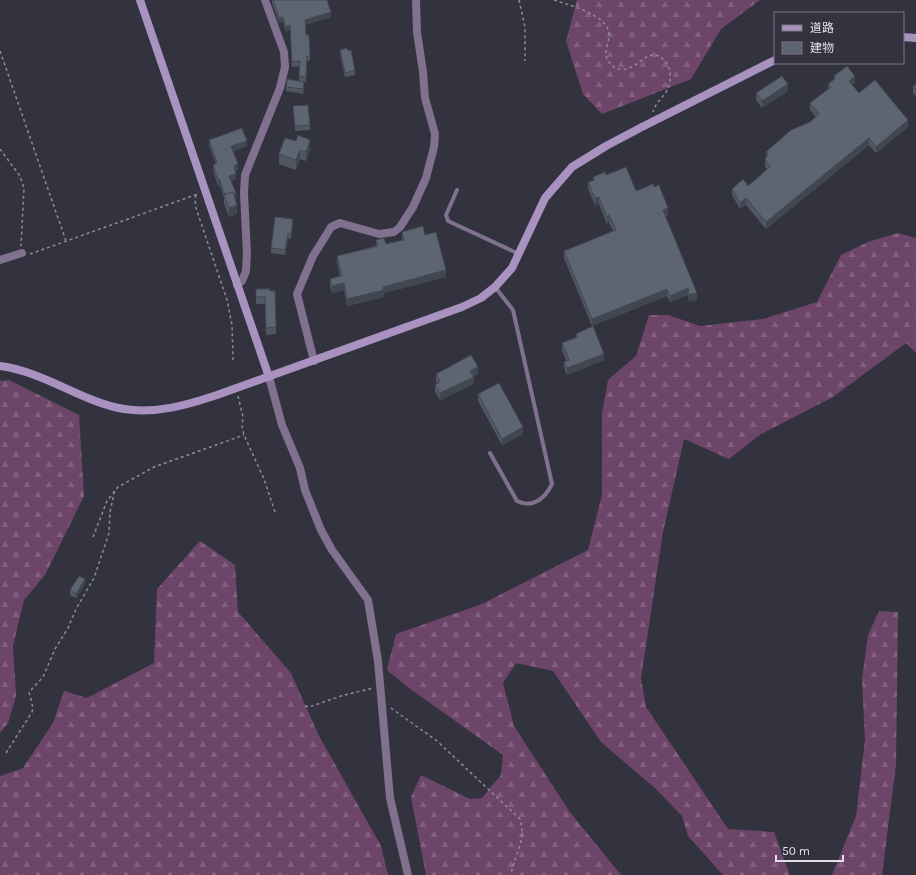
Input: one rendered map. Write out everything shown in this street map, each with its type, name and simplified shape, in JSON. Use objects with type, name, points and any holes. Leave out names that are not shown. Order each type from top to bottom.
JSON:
[{"type":"street","points":[[140,0],[269,377],[282,425],[300,468],[318,524],[332,550],[368,600],[382,701],[390,798],[408,875]]},
{"type":"street","points":[[237,285],[242,281],[246,271],[247,253],[244,194],[246,175],[280,88],[285,67],[284,52],[265,0]]},
{"type":"street","points":[[314,360],[297,294],[313,256],[331,227],[340,223],[379,234],[394,232],[400,228],[420,195],[426,178],[435,134],[425,98],[417,32],[416,0]]},
{"type":"street","points":[[904,37],[916,38]]},
{"type":"street","points":[[0,366],[42,377],[101,402],[125,409],[151,410],[178,407],[269,377],[462,307],[481,298],[496,287],[512,268],[545,198],[562,176],[587,157],[656,120],[774,61]]},
{"type":"street","points":[[0,260],[22,253]]},
{"type":"lane","points":[[457,190],[446,215],[448,220],[519,255]]},
{"type":"lane","points":[[490,453],[516,501],[523,505],[531,504],[547,494],[552,484],[513,310],[496,287]]},
{"type":"path","points":[[519,0],[525,27],[525,60]]},
{"type":"path","points":[[554,0],[584,10],[603,23],[609,35],[604,52],[606,60],[617,69],[630,68],[646,57],[653,55],[661,56],[669,65],[670,75],[668,87],[654,107],[653,113],[656,120]]},
{"type":"path","points":[[0,52],[66,241]]},
{"type":"path","points":[[0,149],[20,176],[24,188],[21,240],[22,253],[30,254],[206,191]]},
{"type":"path","points":[[196,195],[196,208],[227,300],[232,325],[233,360]]},
{"type":"path","points":[[236,388],[243,417],[242,426],[244,435],[264,479],[275,512]]},
{"type":"path","points":[[93,537],[102,511],[116,489],[154,467],[244,435]]},
{"type":"path","points":[[6,753],[32,712],[33,708],[30,697],[31,688],[43,677],[55,649],[68,628],[76,609],[94,578],[109,533],[110,512],[116,489]]},
{"type":"path","points":[[305,706],[309,707],[341,696],[380,686]]},
{"type":"path","points":[[382,701],[431,736],[520,819],[523,828],[521,844],[511,875]]},
{"type":"green space","points":[[577,0],[760,0],[721,29],[691,79],[602,114],[583,94],[566,41]]},
{"type":"green space","points":[[898,233],[916,238],[916,353],[906,343],[833,397],[761,434],[729,459],[684,439],[663,532],[641,678],[646,707],[728,829],[774,832],[790,875],[723,875],[688,836],[682,816],[656,789],[601,742],[553,671],[516,663],[503,683],[514,726],[569,811],[621,875],[426,875],[411,797],[421,775],[470,799],[482,798],[501,775],[503,755],[409,688],[387,670],[396,634],[482,604],[588,550],[602,495],[602,413],[608,380],[636,356],[649,315],[668,315],[700,326],[763,319],[817,302],[841,255],[868,242]]},
{"type":"green space","points":[[9,380],[79,415],[84,496],[45,575],[24,600],[13,646],[16,696],[8,723],[0,733],[0,381]]},
{"type":"green space","points":[[200,541],[235,565],[238,612],[291,673],[318,734],[381,846],[388,875],[0,875],[0,776],[23,768],[53,723],[64,691],[87,698],[154,663],[157,589]]},
{"type":"green space","points":[[879,611],[898,612],[896,764],[882,875],[832,875],[856,816],[865,740],[862,679],[868,635]]},
{"type":"building","points":[[273,0],[327,0],[331,12],[305,20],[306,35],[309,35],[310,56],[307,56],[306,77],[299,76],[300,61],[292,62],[290,25],[286,27],[283,17],[279,18]]},
{"type":"building","points":[[347,48],[348,51],[351,50],[355,71],[345,73],[340,50]]},
{"type":"building","points":[[847,66],[855,76],[849,81],[859,93],[875,80],[908,120],[876,147],[869,138],[766,222],[746,198],[740,203],[732,189],[743,179],[748,186],[770,167],[765,160],[768,153],[766,152],[791,130],[810,122],[819,114],[810,103],[831,87],[828,84],[836,78],[834,76]]},
{"type":"building","points":[[782,76],[788,84],[762,101],[756,93]]},
{"type":"building","points":[[287,79],[304,82],[303,89],[286,87]]},
{"type":"building","points":[[308,105],[310,125],[295,126],[293,106]]},
{"type":"building","points":[[242,128],[247,141],[231,146],[238,164],[234,166],[236,174],[229,176],[236,193],[233,194],[233,192],[225,195],[213,165],[217,163],[209,140]]},
{"type":"building","points":[[298,135],[310,140],[306,152],[300,150],[296,160],[279,154],[285,138],[296,141]]},
{"type":"building","points":[[626,167],[636,191],[653,184],[654,187],[659,185],[668,208],[663,210],[697,293],[689,295],[688,288],[670,296],[667,289],[592,319],[564,251],[616,230],[609,215],[607,217],[599,197],[595,198],[588,182],[594,180],[593,177],[605,172],[606,175]]},
{"type":"building","points":[[233,192],[237,205],[229,208],[224,195]]},
{"type":"building","points":[[275,217],[293,219],[291,234],[288,234],[285,250],[271,248]]},
{"type":"building","points":[[423,226],[425,235],[436,232],[446,270],[383,287],[384,290],[347,299],[344,283],[332,286],[330,279],[342,276],[337,256],[378,246],[376,240],[384,238],[386,244],[404,240],[402,232]]},
{"type":"building","points":[[256,289],[270,289],[270,291],[275,291],[276,327],[266,328],[265,297],[256,297]]},
{"type":"building","points":[[593,326],[604,354],[567,368],[564,362],[569,360],[562,343],[578,337],[576,334]]},
{"type":"building","points":[[471,355],[478,367],[470,371],[474,377],[440,393],[435,385],[440,382],[436,374]]},
{"type":"building","points":[[499,383],[523,427],[502,439],[478,394]]},
{"type":"building","points":[[79,576],[85,579],[76,594],[70,590]]}]
